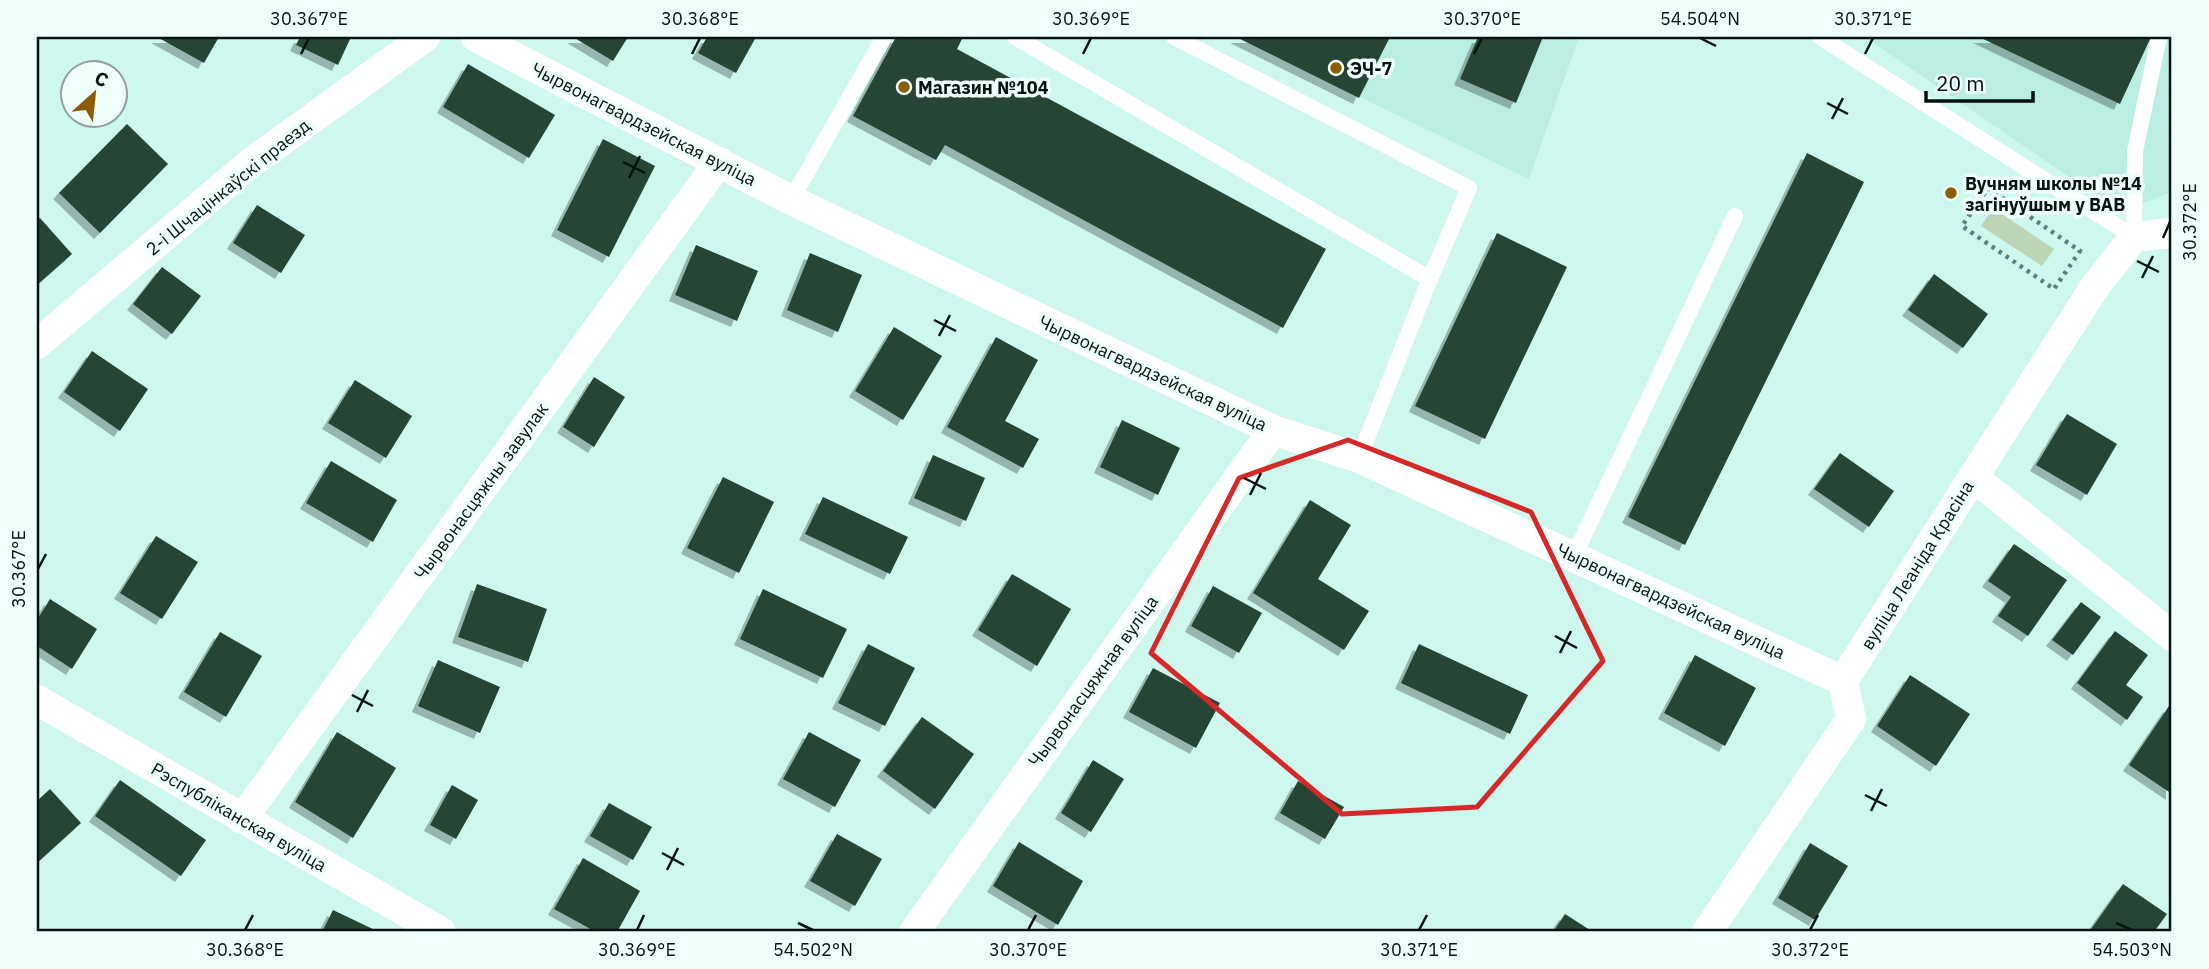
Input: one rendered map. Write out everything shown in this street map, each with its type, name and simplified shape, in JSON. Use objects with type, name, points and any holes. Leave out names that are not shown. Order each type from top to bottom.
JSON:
[{"type":"street","name":"2-і Шчацінкаўскі праезд","points":[[37,344],[252,162],[425,37]]},
{"type":"street","name":"Чырвонагвардзейская вуліца","points":[[491,39],[792,200],[1273,430],[1359,457],[1843,681]]},
{"type":"street","name":"Чырвонасцяжны завулак","points":[[242,819],[719,162]]},
{"type":"street","points":[[2134,237],[2172,233]]},
{"type":"street","name":"вуліца Леаніда Красіна","points":[[1843,681],[2094,288],[2134,237]]},
{"type":"street","name":"Чырвонасцяжная вуліца","points":[[914,932],[1273,430]]},
{"type":"street","points":[[1973,477],[2172,636]]},
{"type":"street","points":[[1707,932],[1851,719],[1843,681]]},
{"type":"street","name":"Рэспубліканская вуліца","points":[[37,700],[441,932]]},
{"type":"lane","points":[[792,200],[884,37]]},
{"type":"lane","points":[[1015,37],[1430,279]]},
{"type":"lane","points":[[1174,37],[1468,188],[1359,457]]},
{"type":"lane","points":[[1820,37],[2134,237]]},
{"type":"lane","points":[[2134,237],[2135,151],[2159,37]]},
{"type":"lane","points":[[1574,556],[1735,216]]},
{"type":"path","points":[[1988,188],[2080,251],[2054,289],[1962,226],[1988,188]]},
{"type":"highlighted area","points":[[1348,440],[1531,512],[1603,661],[1477,807],[1342,814],[1151,653],[1239,478]]},
{"type":"shaded area","points":[[1236,37],[1579,37],[1529,179]]},
{"type":"shaded area","points":[[1865,37],[2172,37],[2172,192],[2133,207],[2107,203]]},
{"type":"shaded area","points":[[1993,208],[2054,249],[2042,266],[1981,226]]},
{"type":"building","points":[[157,37],[219,37],[204,63]]},
{"type":"building","points":[[300,37],[351,37],[338,65],[296,45]]},
{"type":"building","points":[[573,37],[628,37],[613,61]]},
{"type":"building","points":[[707,37],[756,37],[736,73],[698,53]]},
{"type":"building","points":[[896,37],[963,37],[957,49],[1326,249],[1283,328],[945,145],[936,160],[853,116]]},
{"type":"building","name":"ЭЧ-7","points":[[1236,37],[1390,37],[1359,98]]},
{"type":"building","points":[[1478,37],[1543,37],[1516,103],[1460,79]]},
{"type":"building","points":[[1979,37],[2151,37],[2120,104]]},
{"type":"building","points":[[468,64],[555,115],[529,158],[443,107]]},
{"type":"building","points":[[130,127],[168,164],[100,233],[59,193],[121,130],[130,130]]},
{"type":"building","points":[[603,139],[655,166],[609,257],[557,230]]},
{"type":"building","points":[[1807,153],[1864,182],[1685,545],[1628,517]]},
{"type":"building","points":[[257,205],[305,235],[281,273],[233,243]]},
{"type":"building","points":[[40,218],[72,254],[37,285],[37,220]]},
{"type":"building","points":[[1497,233],[1567,267],[1485,439],[1415,406]]},
{"type":"building","points":[[696,245],[758,271],[737,321],[675,295]]},
{"type":"building","points":[[810,253],[862,275],[838,332],[787,310]]},
{"type":"building","points":[[162,267],[201,296],[172,334],[133,304]]},
{"type":"building","points":[[1934,274],[1988,314],[1963,348],[1908,310]]},
{"type":"building","points":[[894,327],[942,356],[903,420],[855,391]]},
{"type":"building","points":[[996,337],[1038,360],[1005,421],[1039,439],[1023,468],[947,427]]},
{"type":"building","points":[[92,351],[148,389],[120,431],[64,392]]},
{"type":"building","points":[[594,377],[625,397],[594,447],[563,427]]},
{"type":"building","points":[[355,380],[412,416],[386,458],[328,423]]},
{"type":"building","points":[[2067,414],[2117,444],[2087,495],[2036,465]]},
{"type":"building","points":[[1122,420],[1180,448],[1158,495],[1100,467]]},
{"type":"building","points":[[1840,453],[1894,491],[1869,527],[1814,489]]},
{"type":"building","points":[[933,455],[985,478],[966,521],[914,498]]},
{"type":"building","points":[[331,461],[397,500],[373,542],[306,503]]},
{"type":"building","points":[[723,477],[774,502],[739,573],[687,548]]},
{"type":"building","points":[[823,497],[908,537],[890,574],[805,534]]},
{"type":"building","points":[[1310,500],[1351,525],[1318,579],[1369,611],[1344,650],[1253,593]]},
{"type":"building","points":[[156,536],[198,562],[162,619],[120,593]]},
{"type":"building","points":[[2014,544],[2067,580],[2028,636],[1998,616],[2011,597],[1988,581]]},
{"type":"building","points":[[1012,574],[1071,609],[1037,666],[978,630]]},
{"type":"building","points":[[477,584],[547,609],[528,662],[458,637]]},
{"type":"building","points":[[1213,586],[1262,613],[1239,653],[1191,626]]},
{"type":"building","points":[[763,589],[847,629],[823,678],[740,639]]},
{"type":"building","points":[[50,599],[97,629],[72,669],[37,646],[37,620]]},
{"type":"building","points":[[2081,602],[2101,617],[2073,655],[2052,640]]},
{"type":"building","points":[[2115,631],[2148,655],[2126,685],[2143,697],[2127,720],[2077,683]]},
{"type":"building","points":[[220,632],[262,656],[226,717],[184,692]]},
{"type":"building","points":[[868,644],[915,668],[885,726],[838,703]]},
{"type":"building","points":[[1419,644],[1528,695],[1510,734],[1401,683]]},
{"type":"building","points":[[1695,655],[1756,688],[1725,746],[1664,713]]},
{"type":"building","points":[[438,660],[500,687],[480,733],[418,706]]},
{"type":"building","points":[[1153,668],[1220,703],[1196,748],[1129,712]]},
{"type":"building","points":[[1910,675],[1970,714],[1936,766],[1877,726]]},
{"type":"building","points":[[2169,706],[2172,708],[2172,794],[2129,765]]},
{"type":"building","points":[[922,717],[974,754],[935,809],[883,771]]},
{"type":"building","points":[[337,732],[396,768],[353,838],[295,802]]},
{"type":"building","points":[[809,732],[861,760],[835,807],[783,779]]},
{"type":"building","points":[[1093,760],[1124,779],[1091,832],[1061,813]]},
{"type":"building","points":[[120,780],[206,840],[181,876],[95,816]]},
{"type":"building","points":[[1298,781],[1344,807],[1325,839],[1280,813]]},
{"type":"building","points":[[452,785],[478,800],[456,839],[430,825]]},
{"type":"building","points":[[50,789],[81,823],[38,862],[37,801]]},
{"type":"building","points":[[609,803],[652,827],[633,860],[590,836]]},
{"type":"building","points":[[837,834],[882,859],[855,906],[810,881]]},
{"type":"building","points":[[1019,842],[1083,881],[1058,925],[993,886]]},
{"type":"building","points":[[1810,843],[1848,866],[1815,920],[1778,898]]},
{"type":"building","points":[[583,858],[640,891],[617,932],[596,932],[554,909]]},
{"type":"building","points":[[2123,884],[2167,914],[2154,932],[2089,932]]},
{"type":"building","points":[[333,910],[379,932],[322,932]]},
{"type":"building","points":[[1565,914],[1593,932],[1553,932]]},
{"type":"place","name":"ЭЧ-7","points":[[1336,68]]},
{"type":"place","name":"Магазин №104","points":[[904,87]]},
{"type":"place","name":"Вучням школы №14 загінуўшым у ВАВ","points":[[1951,193]]}]
